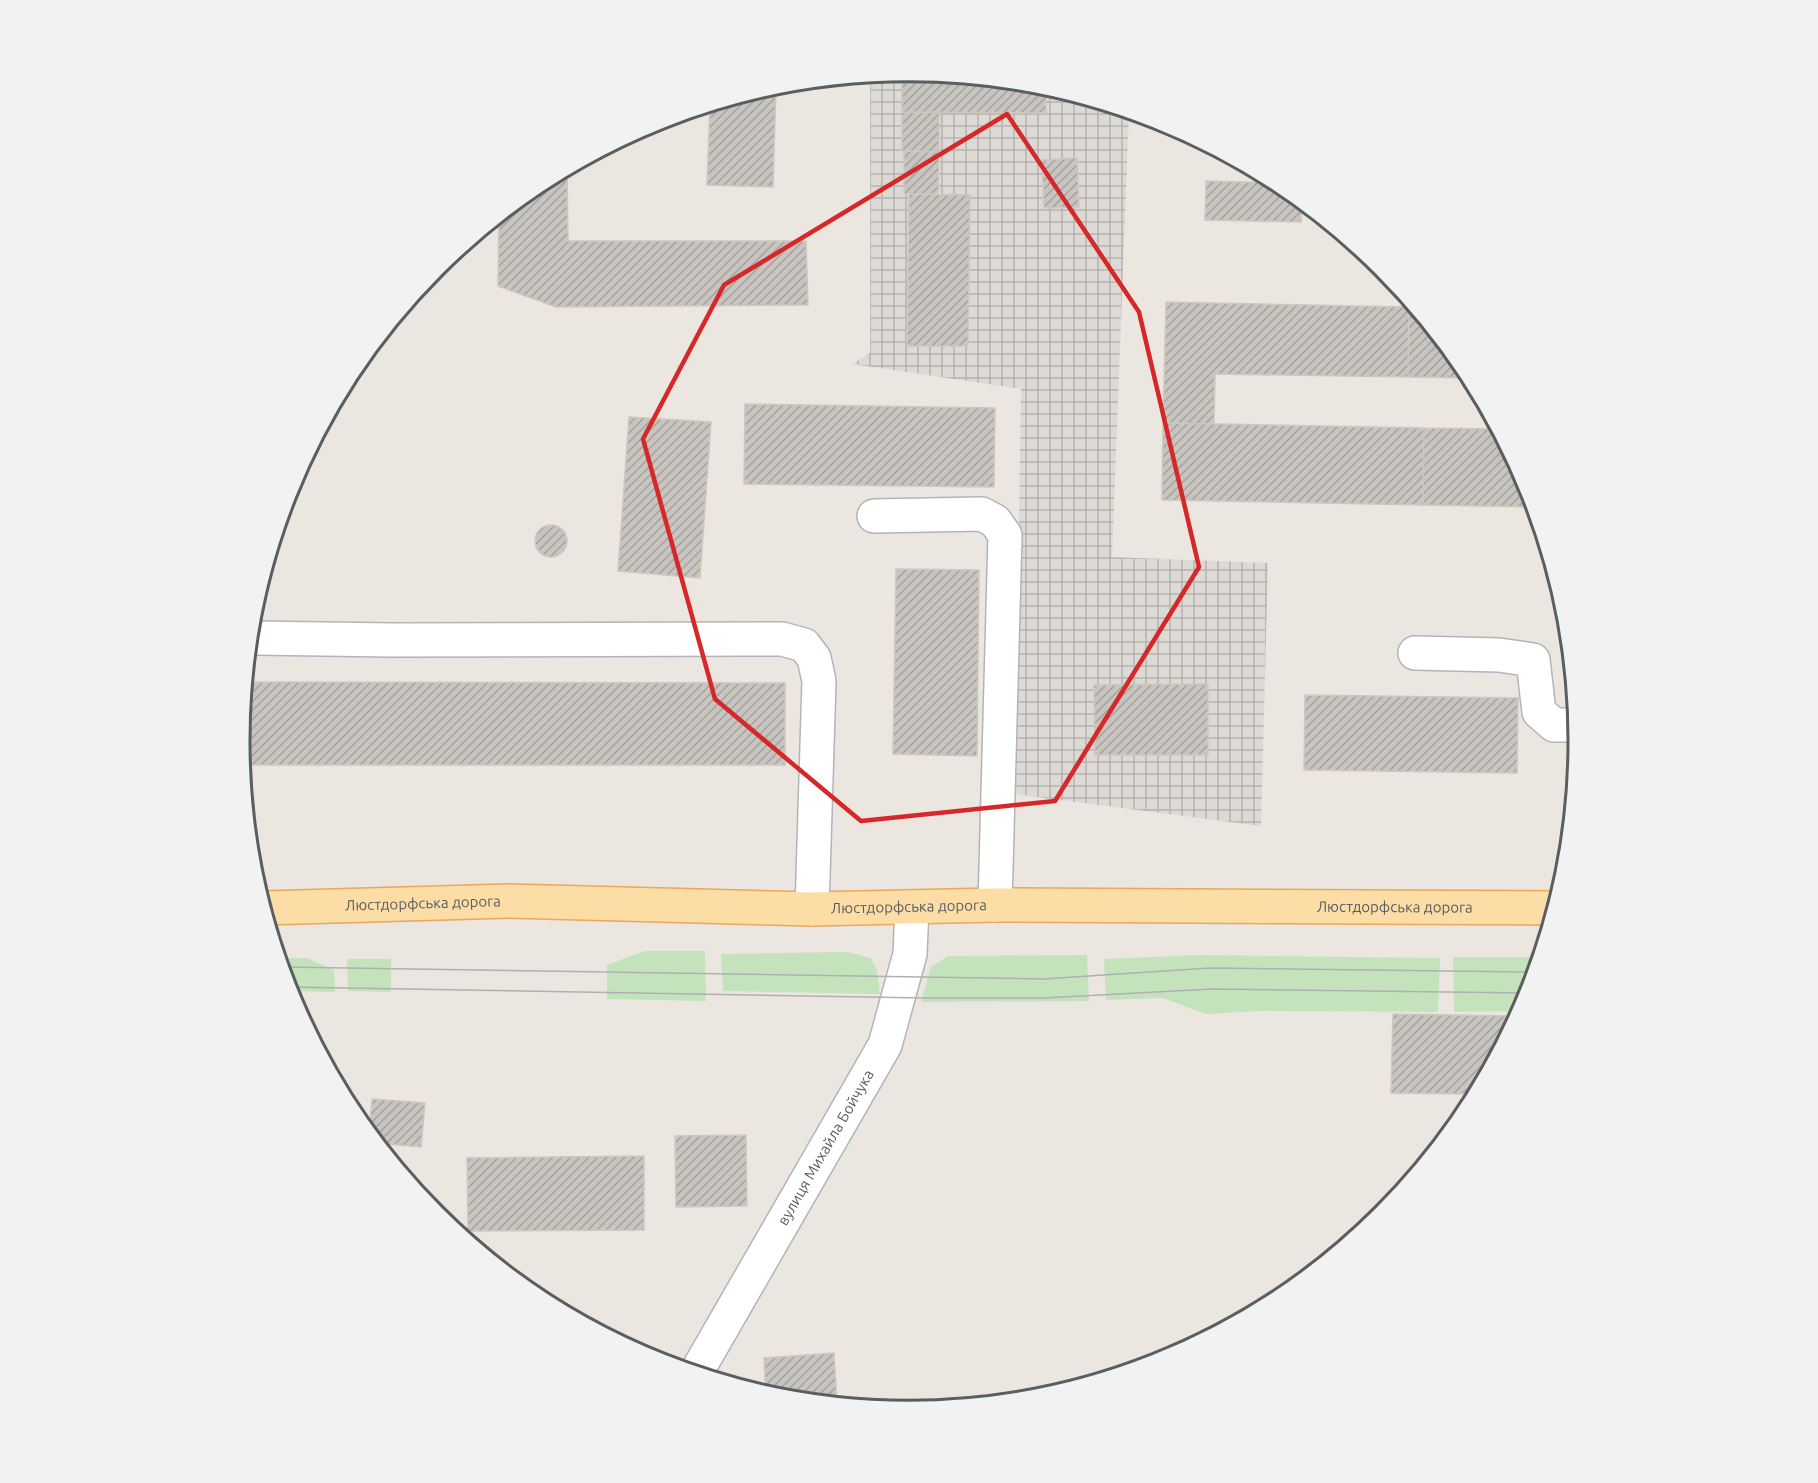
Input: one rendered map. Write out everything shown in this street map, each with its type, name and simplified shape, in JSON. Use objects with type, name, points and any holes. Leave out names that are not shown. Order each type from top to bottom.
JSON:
[{"type":"main road","name":"Люстдорфська дорога","points":[[271,909],[509,901],[812,909],[995,905],[1547,908]]},
{"type":"street","points":[[874,516],[982,513],[995,520],[1005,535],[995,905]]},
{"type":"street","points":[[259,638],[782,639],[804,645],[814,658],[819,681],[812,909]]},
{"type":"street","points":[[1414,653],[1498,656],[1533,660],[1539,712],[1554,725],[1568,725]]},
{"type":"street","name":"вулиця Михайла Бойчука","points":[[700,1367],[885,1045],[910,954],[912,908]]},
{"type":"highlighted area","points":[[1007,114],[1139,312],[1199,567],[1055,801],[861,821],[715,699],[643,439],[724,285]]},
{"type":"shaded area","points":[[909,82],[995,88],[1080,105],[1129,120],[1112,557],[1268,563],[1261,826],[1015,794],[1021,389],[852,364],[870,353],[870,84]]},
{"type":"green space","points":[[644,951],[705,951],[706,1001],[607,999],[607,965]]},
{"type":"green space","points":[[848,952],[871,958],[877,971],[880,994],[723,991],[721,954]]},
{"type":"green space","points":[[1087,955],[1089,1001],[921,1002],[931,967],[948,956]]},
{"type":"green space","points":[[1200,955],[1440,958],[1438,1012],[1261,1011],[1205,1014],[1163,998],[1106,1000],[1104,959]]},
{"type":"green space","points":[[1453,957],[1532,957],[1510,1011],[1454,1012]]},
{"type":"green space","points":[[287,958],[307,958],[334,970],[335,992],[299,991]]},
{"type":"green space","points":[[347,959],[391,959],[391,992],[348,991]]},
{"type":"building","points":[[902,82],[995,88],[1046,97],[1046,113],[902,112]]},
{"type":"building","points":[[776,96],[773,187],[707,185],[710,113]]},
{"type":"building","points":[[902,112],[939,112],[939,152],[902,151]]},
{"type":"building","points":[[904,151],[939,152],[938,194],[904,194]]},
{"type":"building","points":[[1077,158],[1079,207],[1044,208],[1042,160]]},
{"type":"building","points":[[567,179],[568,241],[806,241],[808,305],[556,307],[498,286],[499,226]]},
{"type":"building","points":[[1206,181],[1256,182],[1301,213],[1301,222],[1205,220]]},
{"type":"building","points":[[909,194],[970,195],[968,346],[907,346]]},
{"type":"building","points":[[1166,302],[1404,307],[1409,313],[1408,377],[1215,374],[1214,424],[1163,423]]},
{"type":"building","points":[[1409,313],[1459,378],[1408,377]]},
{"type":"building","points":[[745,404],[995,408],[994,487],[744,484]]},
{"type":"building","points":[[629,417],[711,422],[700,578],[618,571]]},
{"type":"building","points":[[1163,423],[1424,428],[1423,505],[1162,500]]},
{"type":"building","points":[[1424,428],[1489,429],[1525,507],[1423,505]]},
{"type":"building","points":[[551,525],[562,530],[567,541],[562,552],[551,557],[540,552],[535,541],[540,530]]},
{"type":"building","points":[[896,569],[979,570],[977,756],[893,754]]},
{"type":"building","points":[[253,682],[785,683],[785,765],[251,765]]},
{"type":"building","points":[[1208,684],[1208,755],[1095,755],[1094,685]]},
{"type":"building","points":[[1305,695],[1518,698],[1517,773],[1304,770]]},
{"type":"building","points":[[1393,1014],[1508,1016],[1466,1094],[1391,1093]]},
{"type":"building","points":[[372,1099],[425,1103],[421,1147],[387,1144],[370,1121]]},
{"type":"building","points":[[746,1135],[747,1206],[676,1207],[675,1136]]},
{"type":"building","points":[[644,1156],[644,1230],[468,1231],[467,1158]]},
{"type":"building","points":[[834,1353],[837,1396],[765,1385],[764,1358]]},
{"type":"tram line","points":[[290,967],[1043,979],[1210,968],[1526,972]]},
{"type":"tram line","points":[[298,987],[927,998],[1044,998],[1212,989],[1518,993]]}]
